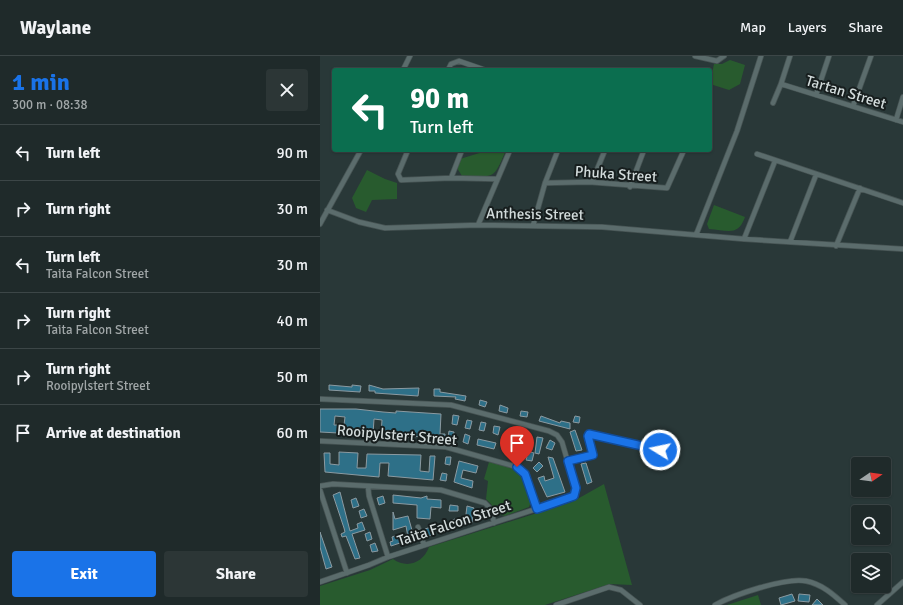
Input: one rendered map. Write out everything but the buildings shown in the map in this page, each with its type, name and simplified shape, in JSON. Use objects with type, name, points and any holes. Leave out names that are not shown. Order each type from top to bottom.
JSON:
[{"type":"street","points":[[404,68],[410,56]]},
{"type":"street","points":[[696,56],[712,61],[717,61],[724,56]]},
{"type":"street","points":[[696,236],[737,131],[761,56]]},
{"type":"street","points":[[773,102],[782,84],[790,56]]},
{"type":"street","points":[[816,95],[829,56]]},
{"type":"street","points":[[853,106],[871,56]]},
{"type":"street","points":[[449,68],[451,64],[459,61],[479,68]]},
{"type":"street","name":"Tartan Street","points":[[782,84],[903,122]]},
{"type":"street","points":[[896,120],[903,97]]},
{"type":"street","points":[[320,224],[359,152]]},
{"type":"street","points":[[407,152],[399,168],[398,174],[401,180],[451,178],[496,179]]},
{"type":"street","points":[[451,178],[461,152]]},
{"type":"street","points":[[478,225],[496,179],[509,152]]},
{"type":"street","name":"Phuka Street","points":[[533,226],[545,183],[557,152]]},
{"type":"street","points":[[592,182],[603,152]]},
{"type":"street","points":[[630,186],[643,152]]},
{"type":"street","name":"Phuka Street","points":[[545,183],[592,182],[667,188],[683,152]]},
{"type":"street","points":[[757,154],[816,175],[860,188],[903,204]]},
{"type":"street","points":[[744,239],[775,161]]},
{"type":"street","points":[[790,242],[816,175]]},
{"type":"street","points":[[836,246],[860,188]]},
{"type":"street","name":"Anthesis Street","points":[[327,210],[369,225],[385,228],[478,225],[602,227],[696,236],[836,246],[903,249]]},
{"type":"street","name":"Taita Falcon Street","points":[[320,398],[451,406],[553,432],[561,440],[576,488],[575,495],[570,498],[388,557],[320,582]]},
{"type":"street","name":"Rooipylstert Street","points":[[320,441],[446,448],[517,467],[525,474],[537,509]]},
{"type":"street","points":[[320,486],[329,484],[438,489],[480,500],[490,507],[494,523]]},
{"type":"street","points":[[368,486],[369,496],[388,557]]},
{"type":"street","points":[[320,490],[347,573]]},
{"type":"street","points":[[418,527],[424,546]]},
{"type":"street","points":[[715,605],[732,597],[787,581],[797,580],[807,581],[819,585],[829,591],[845,605]]},
{"type":"street","points":[[877,605],[903,582]]},
{"type":"street","points":[[556,605],[600,589],[615,588],[626,593],[640,605]]},
{"type":"street","points":[[571,600],[573,605]]},
{"type":"lane","points":[[568,461],[593,455],[588,436],[591,434],[660,450],[678,448]]},
{"type":"green space","points":[[730,60],[745,65],[740,84],[729,90],[712,85],[714,64],[722,64]]},
{"type":"green space","points":[[483,152],[505,152],[495,172],[492,175],[487,176],[462,176],[457,168],[460,159]]},
{"type":"green space","points":[[367,170],[397,183],[397,199],[372,200],[366,212],[356,208],[352,198]]},
{"type":"green space","points":[[714,205],[745,217],[739,227],[731,231],[709,229],[707,224]]},
{"type":"green space","points":[[489,462],[510,467],[519,472],[530,497],[529,507],[505,516],[497,514],[486,499],[488,481],[484,479]]},
{"type":"green space","points":[[604,484],[632,585],[610,584],[545,605],[320,605],[320,586],[370,570],[393,559],[404,564],[414,563],[423,557],[429,547],[572,502]]},
{"type":"green space","points":[[758,595],[761,605],[727,605]]},
{"type":"route","points":[[517,467],[524,471],[537,509],[574,496],[576,488],[568,461],[593,455],[588,436],[589,434],[660,450]]}]
